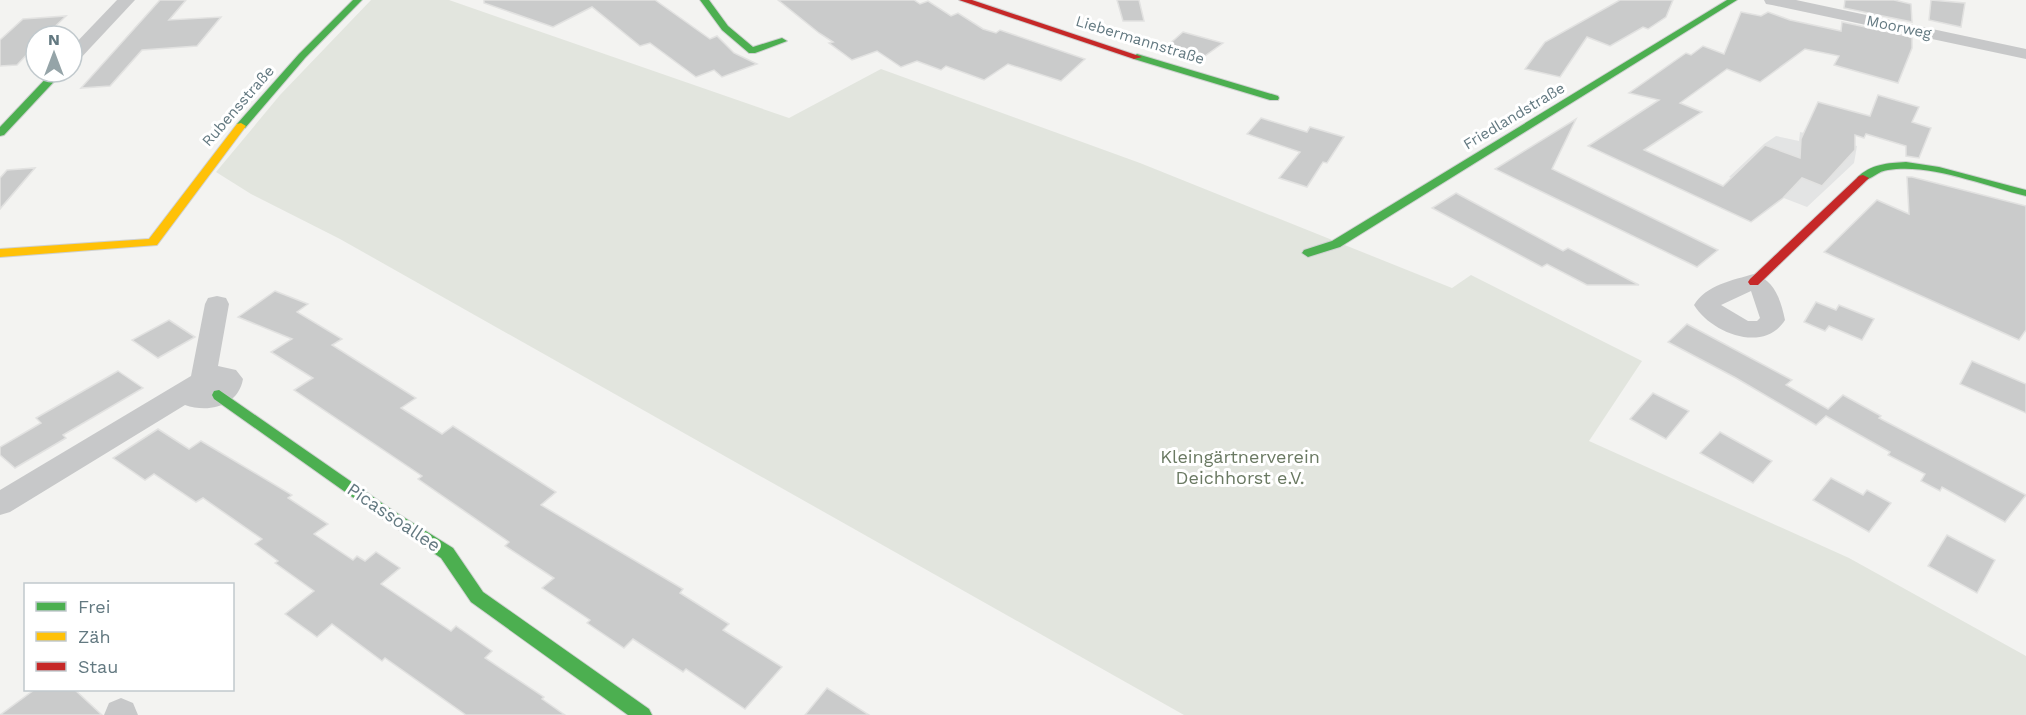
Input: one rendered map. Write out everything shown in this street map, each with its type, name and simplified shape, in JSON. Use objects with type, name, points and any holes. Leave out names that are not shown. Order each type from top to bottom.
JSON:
[{"type":"street","points":[[84,45],[127,0]]},
{"type":"street","name":"Rubensstraße","points":[[0,253],[153,242],[208,167],[238,131],[313,45],[358,0]]},
{"type":"street","points":[[704,0],[725,28],[752,51],[782,41]]},
{"type":"street","name":"Liebermannstraße","points":[[963,0],[1065,35],[1274,98]]},
{"type":"street","name":"Friedlandstraße","points":[[1308,253],[1336,244],[1733,0]]},
{"type":"street","name":"Moorweg","points":[[1772,0],[2026,54]]},
{"type":"street","points":[[0,133],[47,84]]},
{"type":"street","points":[[1754,282],[1872,170],[1895,165],[1928,169],[2026,193]]},
{"type":"street","points":[[0,504],[204,388],[217,304]]},
{"type":"street","name":"Picassoallee","points":[[204,388],[447,553],[477,597],[643,715]]},
{"type":"shaded area","points":[[1800,132],[1857,146],[1854,163],[1807,207],[1729,177],[1764,144],[1776,136],[1799,141]]},
{"type":"green space","name":"Kleingärtnerverein Deichhorst e.V.","points":[[371,0],[449,0],[789,118],[881,69],[1140,163],[1452,288],[1471,275],[1642,361],[1589,441],[1849,558],[2026,656],[2026,715],[1184,715],[340,239],[251,194],[216,172],[280,95]]},
{"type":"building","points":[[160,0],[186,0],[169,20],[221,17],[197,46],[142,50],[110,86],[81,88]]},
{"type":"building","points":[[484,0],[655,0],[710,39],[717,36],[734,53],[757,64],[722,77],[714,70],[696,77],[650,43],[640,46],[592,7],[553,27],[484,3]]},
{"type":"building","points":[[778,0],[914,0],[920,4],[928,1],[951,16],[958,13],[983,29],[996,33],[1000,30],[1085,59],[1061,81],[1008,64],[984,80],[946,66],[941,70],[917,61],[901,67],[877,51],[852,60],[829,43],[833,42]]},
{"type":"building","points":[[1117,0],[1139,0],[1144,21],[1123,21]]},
{"type":"building","points":[[1620,0],[1673,0],[1666,17],[1648,29],[1643,27],[1610,46],[1587,37],[1560,77],[1525,69],[1545,42]]},
{"type":"building","points":[[1845,0],[1894,0],[1911,4],[1912,22],[1844,8]]},
{"type":"building","points":[[1931,0],[1965,3],[1961,27],[1929,20]]},
{"type":"building","points":[[1741,12],[1761,16],[1768,12],[1790,20],[1841,31],[1842,22],[1912,37],[1912,48],[1898,83],[1834,65],[1839,56],[1805,49],[1760,82],[1727,69],[1680,103],[1702,112],[1644,150],[1723,186],[1765,145],[1800,158],[1801,139],[1818,102],[1870,116],[1878,95],[1919,107],[1912,122],[1931,128],[1919,158],[1906,156],[1906,146],[1866,134],[1864,138],[1855,135],[1855,150],[1822,186],[1802,178],[1783,198],[1751,222],[1588,146],[1659,100],[1629,93],[1686,53],[1691,55],[1703,46],[1724,54]]},
{"type":"building","points":[[66,16],[58,24],[24,24],[24,58],[17,65],[0,66],[0,40],[23,19]]},
{"type":"building","points":[[1183,32],[1223,43],[1202,58],[1166,47]]},
{"type":"building","points":[[1261,118],[1307,132],[1310,127],[1344,137],[1327,163],[1323,162],[1307,187],[1279,178],[1300,152],[1247,134]]},
{"type":"building","points":[[1576,119],[1552,169],[1718,250],[1697,267],[1495,169]]},
{"type":"building","points":[[35,168],[0,209],[0,178],[7,170]]},
{"type":"building","points":[[1907,177],[2026,206],[2026,330],[2019,340],[1824,252],[1877,200],[1909,214]]},
{"type":"building","points":[[1456,193],[1563,251],[1568,248],[1639,285],[1587,285],[1547,264],[1542,267],[1432,208]]},
{"type":"building","points":[[275,291],[308,304],[297,312],[342,339],[332,345],[416,398],[401,408],[442,434],[453,426],[556,492],[541,505],[683,589],[680,593],[729,624],[723,630],[782,667],[745,709],[686,669],[683,672],[633,639],[624,648],[587,623],[590,620],[542,588],[554,578],[505,546],[509,542],[418,479],[422,476],[294,390],[313,378],[271,352],[292,339],[238,317]]},
{"type":"building","points":[[1816,302],[1836,310],[1839,305],[1874,319],[1862,340],[1829,326],[1825,331],[1804,322]]},
{"type":"building","points":[[169,320],[195,337],[158,358],[132,340]]},
{"type":"building","points":[[1687,324],[1792,380],[1786,385],[1828,409],[1843,395],[1881,416],[1879,418],[2026,495],[2005,522],[1942,487],[1940,491],[1921,481],[1925,474],[1888,455],[1890,452],[1826,416],[1816,425],[1736,378],[1668,342]]},
{"type":"building","points":[[1972,361],[2026,384],[2026,413],[1960,384]]},
{"type":"building","points":[[118,371],[143,388],[63,435],[66,438],[15,468],[0,455],[0,447],[41,423],[36,418]]},
{"type":"building","points":[[1653,393],[1689,411],[1666,439],[1630,419]]},
{"type":"building","points":[[158,429],[189,449],[201,441],[292,495],[288,498],[328,524],[314,534],[353,560],[357,556],[365,561],[376,552],[400,568],[381,584],[451,631],[456,626],[492,651],[485,658],[544,697],[542,699],[565,715],[466,715],[385,658],[382,661],[332,624],[317,637],[285,614],[314,591],[275,563],[278,561],[255,544],[262,539],[203,498],[196,502],[154,474],[145,480],[113,458]]},
{"type":"building","points":[[1720,432],[1772,461],[1753,483],[1700,453]]},
{"type":"building","points":[[1831,478],[1863,495],[1867,490],[1891,503],[1869,532],[1813,500]]},
{"type":"building","points":[[1947,535],[1995,560],[1977,593],[1928,566]]},
{"type":"building","points":[[827,688],[869,715],[805,715]]},
{"type":"building","points":[[33,691],[76,691],[102,715],[0,715]]},
{"type":"traffic: fast","points":[[241,126],[302,56],[358,0]]},
{"type":"traffic: fast","points":[[704,0],[725,28],[752,51],[782,41]]},
{"type":"traffic: fast","points":[[1308,253],[1336,244],[1733,0]]},
{"type":"traffic: fast","points":[[1137,57],[1274,98]]},
{"type":"traffic: fast","points":[[0,133],[47,84]]},
{"type":"traffic: fast","points":[[1863,178],[1881,168],[1922,167],[2026,193]]},
{"type":"traffic: fast","points":[[219,395],[387,514],[447,553],[477,597],[643,715]]},
{"type":"traffic: slow","points":[[0,253],[153,242],[241,126]]},
{"type":"traffic: jam","points":[[963,0],[1137,57]]},
{"type":"traffic: jam","points":[[1754,282],[1863,178]]}]
